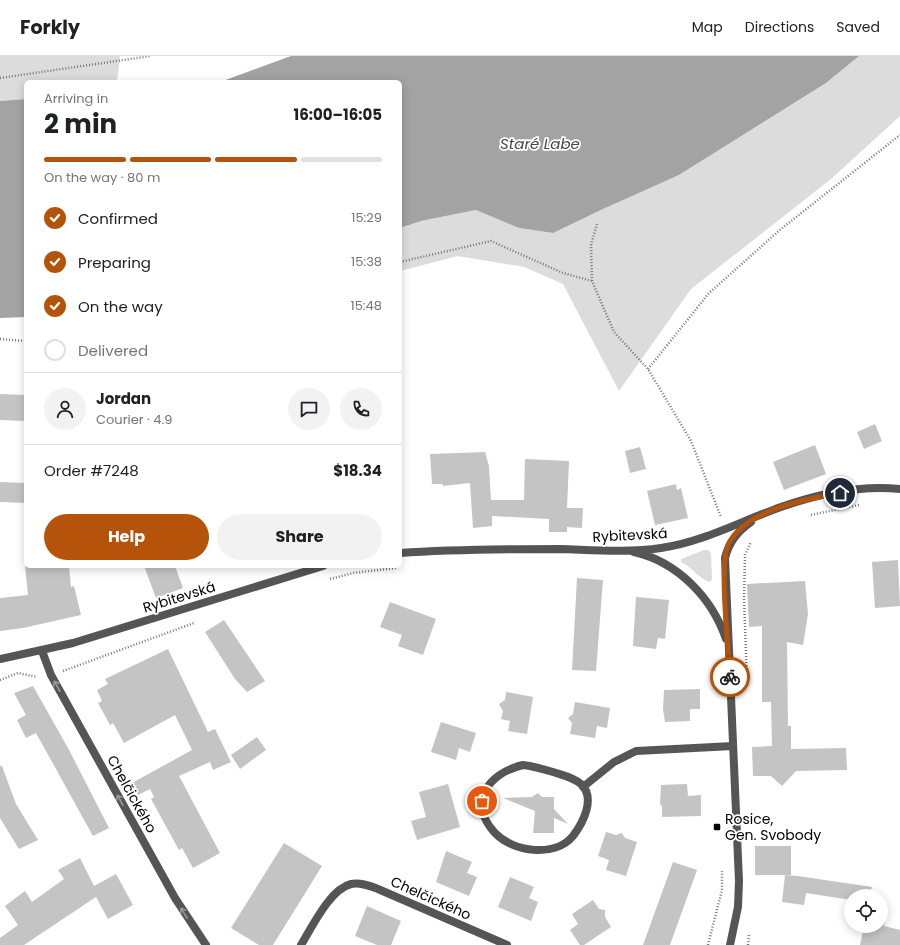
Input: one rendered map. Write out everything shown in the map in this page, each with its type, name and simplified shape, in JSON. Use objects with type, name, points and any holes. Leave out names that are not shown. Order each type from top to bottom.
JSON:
[{"type":"street","name":"Rybitevská","points":[[402,553],[462,549],[643,550],[674,546],[704,537],[805,500],[850,491],[881,488],[900,489]]},
{"type":"street","points":[[731,945],[739,893],[734,746],[725,579],[727,551],[729,544],[739,531],[754,519],[769,512]]},
{"type":"street","points":[[611,550],[635,553],[652,558],[672,569],[692,585],[715,612],[726,639],[730,666]]},
{"type":"street","name":"Rybitevská","points":[[0,659],[42,651],[80,641],[317,568]]},
{"type":"street","name":"Chelčického","points":[[42,651],[51,675],[175,898],[206,945]]},
{"type":"street","points":[[583,787],[614,762],[636,751],[734,746]]},
{"type":"street","points":[[532,766],[569,778],[583,787],[588,797],[588,803],[581,824],[567,842],[549,850],[526,848],[504,840],[491,828],[483,811],[482,801],[489,783],[504,770],[513,767],[532,766]]},
{"type":"street","name":"Chelčického","points":[[301,945],[332,896],[344,887],[352,884],[367,885],[378,889],[507,945]]},
{"type":"path","points":[[0,78],[151,56]]},
{"type":"path","points":[[648,369],[709,293],[781,229],[900,135]]},
{"type":"path","points":[[597,224],[591,245],[592,281],[614,332],[648,369],[691,442],[721,517]]},
{"type":"path","points":[[402,262],[491,241],[563,273],[592,281]]},
{"type":"path","points":[[0,339],[24,341]]},
{"type":"path","points":[[804,516],[863,505]]},
{"type":"path","points":[[747,684],[744,598],[745,555],[753,538]]},
{"type":"path","points":[[324,581],[353,572],[391,568]]},
{"type":"path","points":[[0,680],[18,673],[39,678],[51,675],[200,620]]},
{"type":"path","points":[[708,945],[722,890],[723,864]]},
{"type":"path","points":[[748,945],[749,931]]},
{"type":"shaded area","points":[[0,56],[120,56],[117,80],[24,80],[24,99],[0,101]]},
{"type":"shaded area","points":[[859,56],[900,56],[900,116],[831,179],[691,289],[619,391],[563,284],[524,267],[458,256],[402,270],[402,227],[421,221],[476,210],[519,228],[553,233],[679,175],[826,83]]},
{"type":"shaded area","points":[[704,550],[709,550],[711,554],[712,579],[710,582],[702,578],[681,562],[681,559]]},
{"type":"water","name":"Staré Labe","points":[[291,56],[859,56],[826,83],[679,175],[553,233],[519,228],[476,210],[421,221],[402,227],[402,80],[225,80]]},
{"type":"water","points":[[24,99],[24,317],[0,318],[0,101]]},
{"type":"building","points":[[0,394],[24,395],[24,421],[0,420]]},
{"type":"building","points":[[875,424],[882,441],[864,449],[857,432]]},
{"type":"building","points":[[815,445],[826,474],[784,490],[773,462]]},
{"type":"building","points":[[640,447],[646,469],[630,473],[625,451]]},
{"type":"building","points":[[485,452],[489,466],[491,500],[524,500],[525,459],[569,461],[567,508],[583,508],[582,528],[567,527],[567,532],[549,532],[549,519],[492,516],[492,526],[473,528],[470,483],[443,486],[443,484],[432,484],[430,454]]},
{"type":"building","points":[[0,482],[24,483],[24,503],[0,502]]},
{"type":"building","points":[[676,484],[677,490],[681,488],[688,518],[655,525],[647,491]]},
{"type":"building","points":[[898,560],[900,606],[875,608],[872,562]]},
{"type":"building","points":[[25,568],[69,568],[71,587],[74,586],[81,615],[23,628],[0,631],[0,598],[28,595]]},
{"type":"building","points":[[145,568],[176,568],[183,588],[156,598]]},
{"type":"building","points":[[577,578],[603,580],[596,671],[572,670]]},
{"type":"building","points":[[805,581],[808,614],[803,645],[787,642],[788,726],[791,726],[791,749],[846,748],[847,770],[796,771],[782,786],[771,776],[753,776],[752,747],[772,746],[771,702],[762,702],[762,626],[749,627],[747,584]]},
{"type":"building","points":[[636,597],[669,600],[665,639],[658,638],[656,649],[633,646]]},
{"type":"building","points":[[390,602],[436,619],[423,655],[398,646],[402,635],[380,627]]},
{"type":"building","points":[[224,620],[265,681],[247,692],[235,679],[205,632]]},
{"type":"building","points":[[168,649],[208,732],[215,729],[231,762],[213,770],[210,762],[179,776],[220,853],[193,868],[182,848],[179,850],[151,799],[154,797],[150,789],[138,795],[132,783],[192,750],[175,715],[124,743],[113,723],[110,725],[98,703],[102,701],[97,690],[108,684],[105,679]]},
{"type":"building","points":[[33,686],[68,748],[109,828],[93,836],[36,733],[26,738],[17,720],[26,715],[14,693]]},
{"type":"building","points":[[700,689],[700,709],[690,709],[690,721],[665,722],[663,709],[664,690]]},
{"type":"building","points":[[506,692],[533,697],[527,734],[508,731],[510,721],[501,719],[503,711],[499,704],[505,700]]},
{"type":"building","points":[[575,702],[610,708],[607,728],[597,726],[595,738],[570,734],[572,723],[568,718],[573,714]]},
{"type":"building","points":[[441,722],[476,733],[470,752],[459,748],[456,760],[431,752]]},
{"type":"building","points":[[257,737],[266,750],[240,769],[231,755]]},
{"type":"building","points":[[0,766],[2,766],[16,804],[38,840],[19,849],[0,818]]},
{"type":"building","points":[[448,784],[460,827],[417,840],[411,821],[426,817],[419,792]]},
{"type":"building","points":[[687,784],[688,796],[701,795],[701,816],[662,817],[662,806],[660,804],[661,785]]},
{"type":"building","points":[[538,793],[542,797],[554,797],[554,809],[568,824],[554,818],[554,833],[533,833],[535,811],[503,798],[532,797]]},
{"type":"building","points":[[606,832],[616,835],[622,833],[625,838],[637,842],[626,876],[606,870],[609,860],[598,856]]},
{"type":"building","points":[[284,843],[322,866],[273,945],[259,945],[231,928]]},
{"type":"building","points":[[755,846],[791,846],[791,875],[755,875]]},
{"type":"building","points":[[446,851],[472,862],[467,873],[477,877],[469,896],[436,882]]},
{"type":"building","points":[[80,858],[94,886],[116,874],[133,905],[108,919],[96,897],[24,945],[0,945],[0,938],[18,925],[5,906],[25,891],[32,902],[64,879],[58,870]]},
{"type":"building","points":[[673,862],[697,870],[670,945],[643,945]]},
{"type":"building","points":[[785,875],[872,887],[871,889],[844,889],[844,899],[806,893],[804,905],[782,902]]},
{"type":"building","points":[[510,877],[534,887],[529,898],[538,902],[531,921],[498,907]]},
{"type":"building","points":[[593,900],[599,909],[605,910],[605,917],[611,927],[584,945],[580,945],[570,930],[578,924],[572,914]]},
{"type":"building","points":[[367,906],[401,921],[391,945],[377,945],[355,936]]},
{"type":"building","points":[[888,927],[900,930],[900,945],[860,945],[863,933],[888,933]]},
{"type":"way so far","points":[[482,801],[484,792],[489,783],[504,770],[513,767],[523,765],[532,766],[569,778],[583,787],[595,779],[614,762],[636,751],[734,746],[730,677]]},
{"type":"place","name":"Rosice, Gen. Svobody","points":[[717,827]]},
{"type":"route","points":[[730,677],[724,568],[729,544],[739,531],[754,519],[769,512],[805,500],[840,493]]}]
